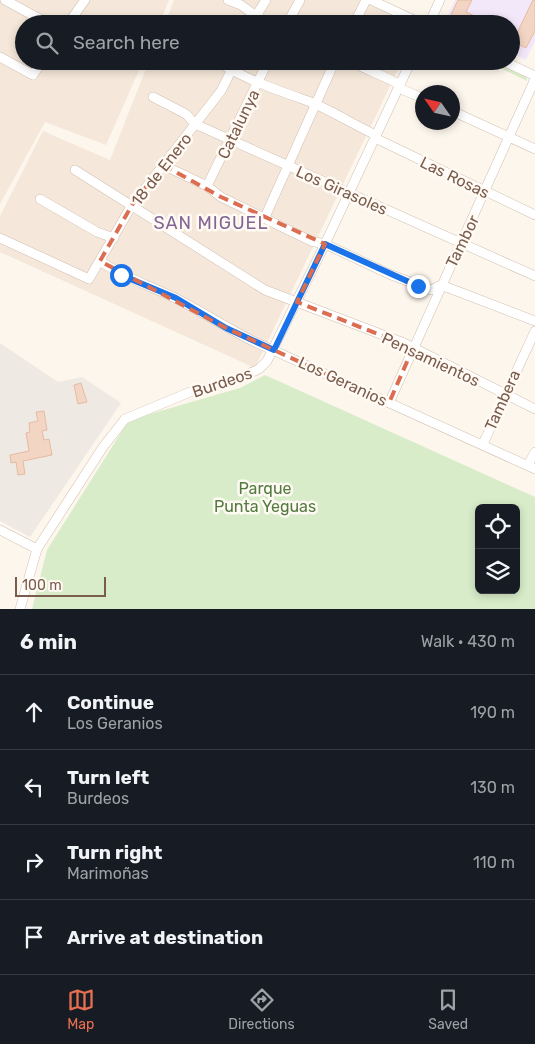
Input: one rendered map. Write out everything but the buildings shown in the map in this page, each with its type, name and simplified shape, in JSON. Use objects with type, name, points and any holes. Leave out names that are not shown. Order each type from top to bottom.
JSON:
[{"type":"street","points":[[5,0],[32,15]]},
{"type":"street","points":[[74,15],[85,0]]},
{"type":"street","points":[[228,0],[242,5],[250,15]]},
{"type":"street","points":[[257,15],[266,0]]},
{"type":"street","points":[[292,15],[300,0]]},
{"type":"street","points":[[358,15],[366,0]]},
{"type":"street","points":[[371,0],[403,15]]},
{"type":"street","points":[[433,15],[440,0]]},
{"type":"street","points":[[0,57],[15,65]]},
{"type":"street","points":[[24,70],[33,75],[36,70]]},
{"type":"street","name":"Las Rosas","points":[[229,70],[282,93],[310,102],[376,137],[535,215]]},
{"type":"street","name":"Catalunya","points":[[207,186],[264,70]]},
{"type":"street","points":[[266,217],[331,70]]},
{"type":"street","points":[[366,70],[380,73],[415,94]]},
{"type":"street","name":"Burdeos","points":[[20,609],[37,549],[103,447],[125,419],[190,392],[230,382],[259,369],[267,361],[349,194],[407,70]]},
{"type":"street","points":[[520,70],[535,77]]},
{"type":"street","name":"18 de Enero","points":[[0,238],[89,279],[132,205],[195,124],[232,72]]},
{"type":"street","name":"Tambor","points":[[389,403],[441,285],[486,192],[535,77]]},
{"type":"street","name":"Los Girasoles","points":[[153,97],[186,114],[195,124],[311,174],[349,194],[535,276]]},
{"type":"street","points":[[460,114],[535,149]]},
{"type":"street","points":[[163,165],[207,186],[221,197],[311,240],[325,244],[418,286],[430,290],[441,285],[535,321]]},
{"type":"street","name":"Pensamientos","points":[[76,170],[265,290],[413,348],[535,409]]},
{"type":"street","points":[[40,199],[97,232],[114,238]]},
{"type":"street","name":"Los Geranios","points":[[100,261],[121,275],[176,298],[226,328],[532,467]]},
{"type":"street","name":"Tambera","points":[[483,444],[535,331]]},
{"type":"street","points":[[532,467],[535,452]]},
{"type":"street","points":[[0,530],[37,549]]},
{"type":"highlighted area","points":[[163,165],[221,197],[325,244],[297,302],[413,348],[389,403],[226,328],[100,261],[132,205]]},
{"type":"shaded area","points":[[0,0],[169,0],[163,15],[15,15],[15,70],[139,70],[106,145],[45,122],[0,204]]},
{"type":"shaded area","points":[[174,0],[382,0],[411,15],[168,15]]},
{"type":"shaded area","points":[[455,0],[535,0],[535,41],[526,60],[520,57],[520,15],[448,15]]},
{"type":"shaded area","points":[[145,70],[398,70],[255,368],[0,252],[0,216],[43,131],[110,160]]},
{"type":"shaded area","points":[[0,343],[58,382],[82,377],[121,403],[30,537],[0,521]]},
{"type":"green space","points":[[504,70],[513,70],[526,76],[527,81]]},
{"type":"green space","name":"Parque Punta Yeguas","points":[[265,375],[535,497],[535,609],[32,609],[47,550],[129,420],[240,388]]},
{"type":"district","name":"SAN MIGUEL","points":[[211,223]]},
{"type":"route","points":[[121,275],[176,298],[226,328],[274,350],[325,244],[418,286]]}]
